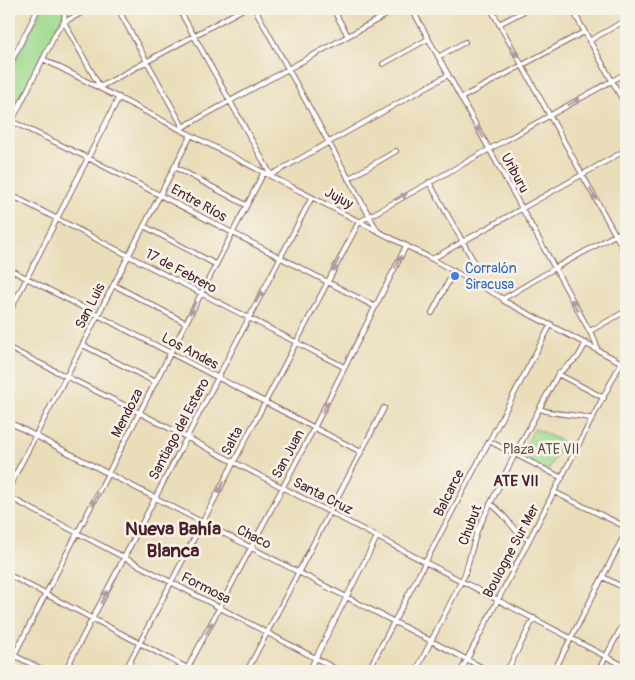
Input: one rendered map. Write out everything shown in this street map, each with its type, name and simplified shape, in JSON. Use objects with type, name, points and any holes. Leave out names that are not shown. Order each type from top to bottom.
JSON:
[{"type":"street","points":[[9,64],[38,9]]},
{"type":"street","points":[[9,127],[64,22],[65,9]]},
{"type":"street","points":[[64,22],[88,9]]},
{"type":"street","points":[[118,9],[182,128],[396,9]]},
{"type":"street","points":[[179,9],[271,175],[448,75]]},
{"type":"street","points":[[64,22],[100,87],[243,9]]},
{"type":"street","points":[[255,9],[378,232]]},
{"type":"street","points":[[333,9],[348,36]]},
{"type":"street","name":"Uriburu","points":[[412,9],[590,331],[597,348]]},
{"type":"street","points":[[491,9],[626,254]]},
{"type":"street","points":[[499,24],[528,9]]},
{"type":"street","points":[[572,9],[626,106]]},
{"type":"street","points":[[589,41],[626,20]]},
{"type":"street","points":[[461,98],[584,32]]},
{"type":"street","points":[[383,64],[428,39]]},
{"type":"street","points":[[438,57],[465,42]]},
{"type":"street","name":"Jujuy","points":[[43,59],[182,128],[191,135],[432,259],[503,299],[625,363]]},
{"type":"street","points":[[359,222],[626,73]]},
{"type":"street","points":[[9,313],[120,97]]},
{"type":"street","name":"Entre Ríos","points":[[12,122],[88,158],[374,306]]},
{"type":"street","name":"San Luis","points":[[9,487],[191,135]]},
{"type":"street","points":[[432,259],[626,150]]},
{"type":"street","points":[[348,179],[396,151]]},
{"type":"street","points":[[175,167],[246,204]]},
{"type":"street","name":"Mendoza","points":[[9,665],[140,413],[199,294],[264,172]]},
{"type":"street","points":[[429,182],[473,260]]},
{"type":"street","name":"17 de Febrero","points":[[9,194],[199,294],[344,367]]},
{"type":"street","name":"Santiago del Estero","points":[[65,671],[218,378],[247,318],[312,197]]},
{"type":"street","name":"Salta","points":[[125,671],[359,222]]},
{"type":"street","points":[[144,226],[215,264]]},
{"type":"street","points":[[503,299],[626,229]]},
{"type":"street","name":"San Juan","points":[[187,670],[314,428],[406,246]]},
{"type":"street","name":"Los Andes","points":[[9,269],[361,452]]},
{"type":"street","points":[[432,313],[454,271]]},
{"type":"street","points":[[114,285],[186,323]]},
{"type":"street","points":[[590,331],[626,311]]},
{"type":"street","name":"Balcarce","points":[[368,671],[551,324]]},
{"type":"street","name":"Chubut","points":[[416,671],[467,569],[477,531],[490,504],[558,374],[578,357],[586,343]]},
{"type":"street","points":[[83,345],[155,382]]},
{"type":"street","name":"Santa Cruz","points":[[9,348],[140,413],[626,667]]},
{"type":"street","name":"Boulogne Sur Mer","points":[[461,671],[592,419],[625,363]]},
{"type":"street","points":[[558,374],[604,398]]},
{"type":"street","points":[[247,671],[384,408]]},
{"type":"street","points":[[540,409],[552,414],[580,415],[592,419]]},
{"type":"street","name":"Chaco","points":[[9,422],[489,671]]},
{"type":"street","points":[[489,441],[562,478]]},
{"type":"street","points":[[554,492],[626,527]]},
{"type":"street","name":"Formosa","points":[[9,497],[340,671]]},
{"type":"street","points":[[490,504],[502,513],[519,536],[529,540]]},
{"type":"street","points":[[554,671],[626,532]]},
{"type":"street","points":[[309,671],[377,537]]},
{"type":"street","points":[[9,575],[141,643],[187,670],[193,671]]},
{"type":"street","points":[[603,577],[626,589]]},
{"type":"street","points":[[507,671],[534,618]]},
{"type":"street","points":[[598,671],[626,619]]},
{"type":"street","points":[[9,653],[46,671]]},
{"type":"green space","points":[[42,9],[66,9],[20,101],[9,118],[9,74]]},
{"type":"green space","name":"Plaza ATE VII","points":[[535,428],[563,442],[548,471],[519,456]]},
{"type":"place","name":"Corralón Siracusa","points":[[455,276]]},
{"type":"district","name":"ATE VII","points":[[516,481]]},
{"type":"district","name":"Nueva Bahía Blanca","points":[[173,540]]}]
